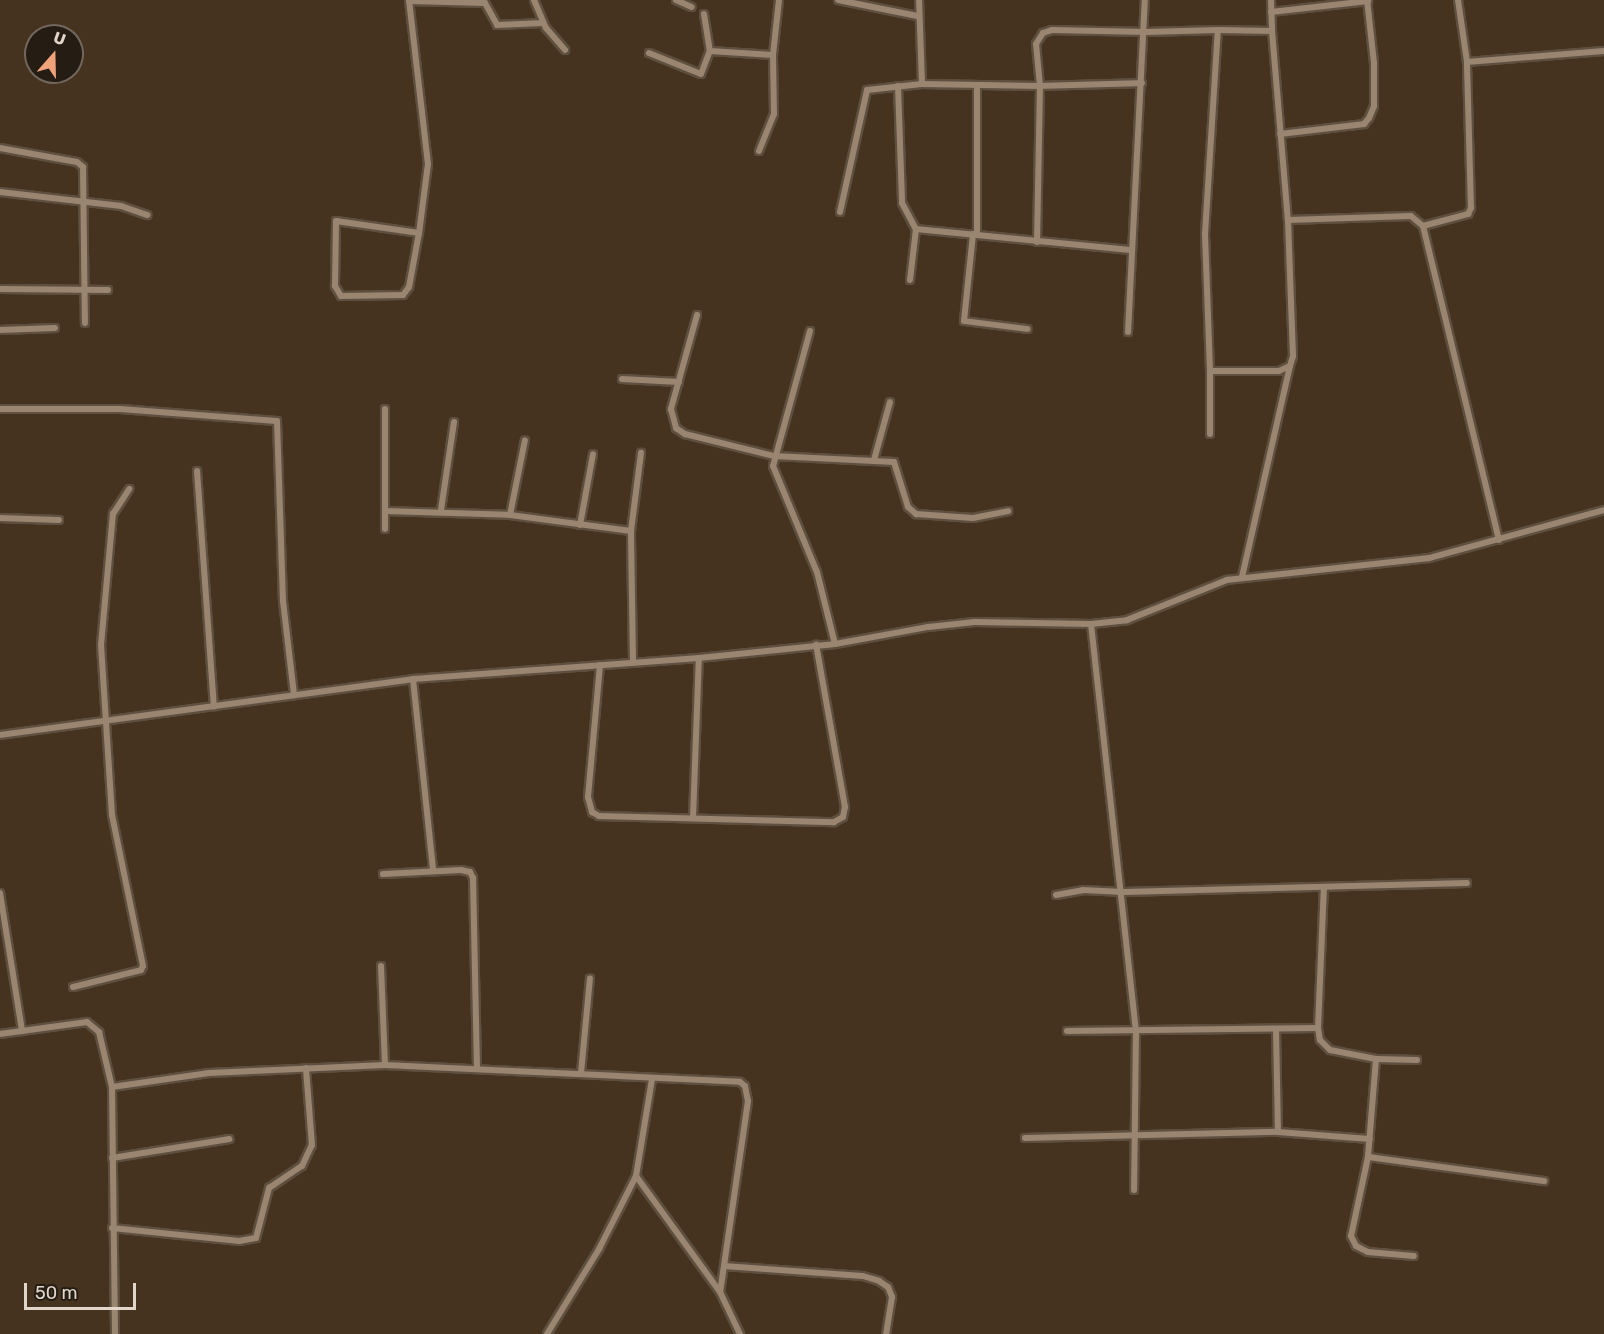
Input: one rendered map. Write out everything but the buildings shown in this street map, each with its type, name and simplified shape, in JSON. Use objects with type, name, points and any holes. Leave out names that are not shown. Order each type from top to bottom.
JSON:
[{"type":"street","points":[[534,0],[543,23],[566,50]]},
{"type":"street","points":[[676,0],[692,7]]},
{"type":"street","points":[[759,151],[774,114],[773,55],[779,0]]},
{"type":"street","points":[[838,0],[917,16]]},
{"type":"street","points":[[919,0],[917,16],[922,84]]},
{"type":"street","points":[[1128,332],[1130,250],[1146,32],[1145,0]]},
{"type":"street","points":[[1242,577],[1293,356],[1288,220],[1270,0]]},
{"type":"street","points":[[1423,226],[1468,214],[1471,208],[1467,62],[1458,0]]},
{"type":"street","points":[[419,233],[336,222],[335,286],[341,296],[351,299],[406,294],[419,233],[428,164],[409,1],[485,3],[496,25],[543,23]]},
{"type":"street","points":[[1270,12],[1367,1],[1374,63],[1374,106],[1364,124],[1280,134]]},
{"type":"street","points":[[649,52],[701,75],[710,51],[704,14]]},
{"type":"street","points":[[1210,434],[1205,234],[1218,30]]},
{"type":"street","points":[[1037,242],[1040,86],[1036,44],[1043,33],[1272,31]]},
{"type":"street","points":[[710,51],[773,55]]},
{"type":"street","points":[[1467,62],[1604,51]]},
{"type":"street","points":[[840,212],[867,90],[922,84],[1040,86],[1142,83]]},
{"type":"street","points":[[977,85],[975,235],[964,321],[1027,329]]},
{"type":"street","points":[[898,86],[902,203],[916,229],[910,280]]},
{"type":"street","points":[[0,148],[77,162],[86,175],[85,323]]},
{"type":"street","points":[[0,192],[121,206],[147,215]]},
{"type":"street","points":[[1288,220],[1411,216],[1423,226],[1499,540]]},
{"type":"street","points":[[916,229],[1130,250]]},
{"type":"street","points":[[0,289],[108,290]]},
{"type":"street","points":[[697,315],[671,409],[676,428],[705,441],[774,456],[894,462],[908,507],[916,514],[973,518],[1008,511]]},
{"type":"street","points":[[0,330],[55,328]]},
{"type":"street","points":[[810,331],[774,456],[776,479],[817,572],[835,644]]},
{"type":"street","points":[[1210,371],[1260,372],[1290,366]]},
{"type":"street","points":[[622,379],[679,382]]},
{"type":"street","points":[[874,460],[890,402]]},
{"type":"street","points":[[0,409],[120,409],[277,421],[284,601],[294,695]]},
{"type":"street","points":[[385,409],[385,529]]},
{"type":"street","points":[[441,510],[454,422]]},
{"type":"street","points":[[510,515],[525,440]]},
{"type":"street","points":[[633,662],[631,531],[641,453]]},
{"type":"street","points":[[580,525],[593,454]]},
{"type":"street","points":[[197,471],[214,706]]},
{"type":"street","points":[[73,987],[141,970],[143,966],[112,815],[101,638],[113,514],[129,489]]},
{"type":"street","points":[[385,511],[441,510],[510,515],[631,531]]},
{"type":"street","points":[[0,735],[413,680],[699,658],[835,644],[975,622],[1091,624],[1126,620],[1242,577],[1429,558],[1604,510]]},
{"type":"street","points":[[0,518],[59,520]]},
{"type":"street","points":[[1091,624],[1123,892],[1136,1031],[1134,1190]]},
{"type":"street","points":[[600,664],[588,797],[592,812],[599,816],[834,822],[843,817],[845,807],[816,645]]},
{"type":"street","points":[[693,818],[699,658]]},
{"type":"street","points":[[413,680],[434,870]]},
{"type":"street","points":[[383,874],[434,870],[466,871],[473,878],[477,1069]]},
{"type":"street","points":[[1056,895],[1083,890],[1123,892],[1467,883]]},
{"type":"street","points":[[1324,887],[1318,1028],[1320,1040],[1330,1050],[1376,1059],[1418,1060]]},
{"type":"street","points":[[0,893],[22,1031]]},
{"type":"street","points":[[381,966],[385,1065]]},
{"type":"street","points":[[581,1073],[590,978]]},
{"type":"street","points":[[0,1034],[87,1022],[94,1025],[99,1032],[112,1087],[115,1334]]},
{"type":"street","points":[[1067,1031],[1318,1028]]},
{"type":"street","points":[[1276,1029],[1278,1132]]},
{"type":"street","points":[[1376,1059],[1368,1157],[1350,1228],[1352,1242],[1368,1252],[1414,1256]]},
{"type":"street","points":[[112,1087],[209,1073],[385,1065],[740,1082],[745,1086],[748,1101],[720,1292]]},
{"type":"street","points":[[112,1228],[239,1241],[256,1238],[269,1188],[302,1166],[312,1145],[306,1068]]},
{"type":"street","points":[[547,1334],[599,1249],[636,1176],[652,1079]]},
{"type":"street","points":[[1025,1138],[1133,1133],[1278,1132],[1370,1139]]},
{"type":"street","points":[[112,1158],[229,1139]]},
{"type":"street","points":[[1368,1157],[1544,1181]]},
{"type":"street","points":[[636,1176],[720,1292],[740,1334]]},
{"type":"street","points":[[724,1266],[863,1276],[879,1281],[888,1287],[892,1297],[886,1334]]}]
